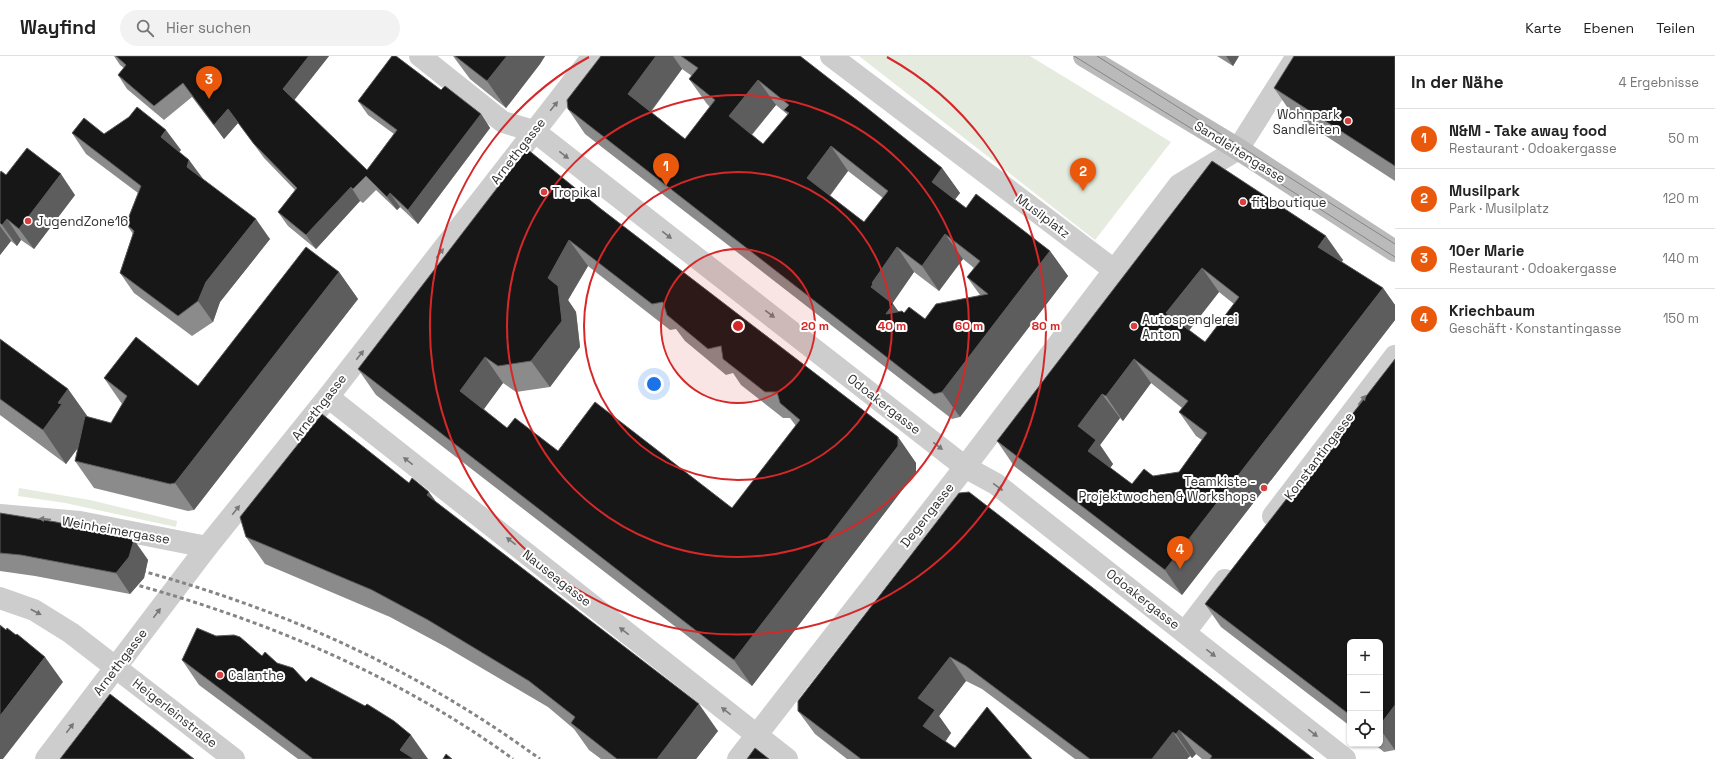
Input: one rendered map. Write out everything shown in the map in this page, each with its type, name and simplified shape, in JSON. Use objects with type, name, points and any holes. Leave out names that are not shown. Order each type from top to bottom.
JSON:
[{"type":"main road","name":"Sandleitengasse","points":[[1084,56],[1238,149],[1395,251]]},
{"type":"street","name":"Odoakergasse","points":[[420,56],[503,122],[534,131],[965,467],[996,484],[1346,759]]},
{"type":"street","name":"Arnethgasse","points":[[46,759],[207,547],[328,397],[593,56]]},
{"type":"street","name":"Musilplatz","points":[[831,56],[1114,270]]},
{"type":"street","points":[[1114,270],[1179,185],[1238,149],[1297,56]]},
{"type":"street","name":"Degengasse","points":[[738,759],[965,467],[1114,270]]},
{"type":"street","name":"Konstantingasse","points":[[1261,533],[1395,356]]},
{"type":"street","name":"Nauseagasse","points":[[328,397],[787,759]]},
{"type":"street","name":"Weinheimergasse","points":[[0,515],[80,522],[207,547]]},
{"type":"street","points":[[1185,632],[1237,565]]},
{"type":"street","points":[[0,598],[23,605],[51,620],[116,667]]},
{"type":"street","name":"Heigerleinstraße","points":[[116,667],[234,759]]},
{"type":"shaded area","points":[[859,56],[1030,56],[1171,142],[1095,240]]},
{"type":"shaded area","points":[[19,488],[90,500],[177,521],[176,527],[65,503],[18,496]]},
{"type":"building","points":[[116,56],[309,56],[283,89],[367,170],[397,130],[358,101],[392,56],[396,56],[441,90],[445,86],[481,114],[408,210],[390,193],[387,197],[366,176],[353,189],[351,187],[306,235],[278,212],[297,188],[254,144],[228,109],[214,125],[183,83],[154,106],[118,75],[126,65]]},
{"type":"building","points":[[455,56],[507,56],[487,81]]},
{"type":"building","points":[[601,56],[656,56],[628,94],[685,139],[715,100],[689,79],[698,68],[681,56],[800,56],[942,168],[932,182],[966,208],[976,194],[1050,251],[942,392],[934,394],[568,109],[567,100]],"holes":[[[758,80],[789,105],[784,110],[789,113],[763,144],[729,116]],[[831,146],[888,191],[864,222],[807,178]],[[945,234],[980,261],[967,277],[988,294],[936,304],[925,319],[909,307],[904,313],[902,311],[886,314],[893,304],[871,287],[873,284],[872,283],[897,247],[922,266]]]},
{"type":"building","name":"Wohnpark Sandleiten","points":[[1294,56],[1395,56],[1395,166],[1274,88]]},
{"type":"building","points":[[137,107],[166,130],[161,137],[189,160],[187,167],[256,219],[206,282],[198,301],[178,316],[120,273],[134,231],[126,224],[141,186],[72,133],[84,118],[104,134],[129,117]]},
{"type":"building","points":[[27,148],[61,174],[19,229],[7,219],[2,225],[0,223],[0,173],[1,171],[6,175]]},
{"type":"building","points":[[527,149],[601,209],[898,437],[898,446],[734,660],[358,369]],"holes":[[[569,240],[652,304],[663,302],[667,315],[708,349],[721,346],[723,359],[765,392],[777,392],[780,403],[800,420],[732,508],[595,402],[558,451],[515,418],[507,428],[460,391],[485,357],[498,366],[531,361],[562,321],[558,286],[548,278]]]},
{"type":"building","points":[[1212,161],[1326,236],[1318,247],[1383,288],[1165,570],[997,441]],"holes":[[[1202,268],[1239,297],[1205,342],[1166,313]],[[1134,359],[1188,401],[1179,412],[1207,433],[1179,472],[1153,476],[1144,469],[1132,484],[1088,451],[1096,440],[1078,426],[1102,394],[1106,396]]]},
{"type":"building","points":[[306,247],[339,272],[175,483],[170,484],[75,461],[85,416],[111,423],[127,396],[104,378],[136,337],[198,386]]},
{"type":"building","points":[[0,339],[68,389],[58,403],[62,404],[43,430],[0,399]]},
{"type":"building","points":[[1395,359],[1395,705],[1383,721],[1383,639],[1347,639],[1347,713],[1205,604]]},
{"type":"building","points":[[322,414],[409,483],[412,478],[429,492],[427,495],[699,704],[657,759],[617,759],[571,723],[575,717],[529,681],[428,620],[372,590],[246,537],[240,517]]},
{"type":"building","points":[[969,492],[1314,759],[1210,759],[1212,756],[1179,730],[1176,734],[1173,732],[1152,759],[1090,759],[966,666],[950,657],[918,698],[935,710],[923,726],[955,748],[987,707],[1032,759],[861,759],[798,711],[798,701],[959,493]]},
{"type":"building","points":[[0,513],[56,522],[134,540],[129,557],[116,573],[21,555],[0,553]]},
{"type":"building","points":[[0,625],[6,630],[7,628],[16,635],[17,634],[45,657],[0,716]]},
{"type":"building","points":[[197,628],[216,636],[234,635],[240,637],[262,656],[265,652],[277,663],[293,668],[306,682],[311,677],[365,706],[367,704],[394,721],[411,735],[400,750],[414,759],[313,759],[182,660]]},
{"type":"building","points":[[110,694],[194,759],[60,759]]},
{"type":"building","points":[[755,748],[769,759],[747,759]]},
{"type":"building","points":[[446,754],[452,759],[443,759]]},
{"type":"tram line","points":[[1074,56],[1265,174],[1395,257]]},
{"type":"tram line","points":[[1097,56],[1395,244]]},
{"type":"railway","points":[[135,569],[190,585],[243,603],[346,645],[396,669],[445,697],[493,726],[540,759]]},
{"type":"railway","points":[[126,582],[228,613],[328,653],[423,701],[469,729],[513,759]]},
{"type":"place","name":"10er Marie","points":[[209,99]]},
{"type":"place","name":"Wohnpark Sandleiten","points":[[1348,121]]},
{"type":"place","name":"N&M - Take away food","points":[[666,186]]},
{"type":"place","name":"Musilpark","points":[[1083,191]]},
{"type":"place","name":"Tropikal","points":[[544,192]]},
{"type":"place","name":"fit boutique","points":[[1243,202]]},
{"type":"place","name":"JugendZone16","points":[[28,221]]},
{"type":"place","name":"Autospenglerei Anton","points":[[1134,326]]},
{"type":"place","name":"Teamkiste - Projektwochen & Workshops","points":[[1264,488]]},
{"type":"place","name":"Kriechbaum","points":[[1180,569]]},
{"type":"place","name":"Calanthe","points":[[220,675]]}]
